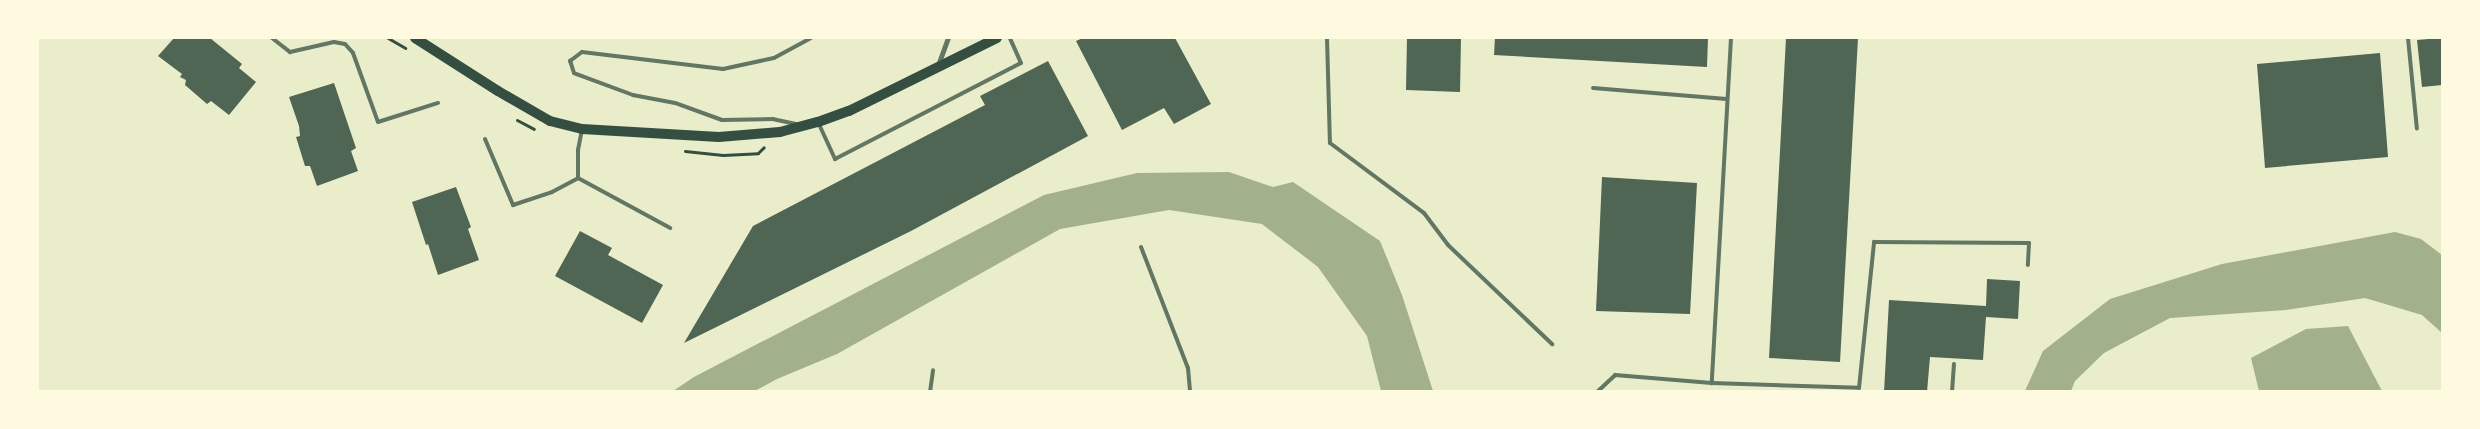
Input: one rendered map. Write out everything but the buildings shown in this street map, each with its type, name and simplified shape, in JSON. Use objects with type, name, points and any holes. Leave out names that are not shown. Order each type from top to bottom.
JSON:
[{"type":"main road","points":[[415,38],[498,91],[550,121],[582,129],[719,137],[780,132],[849,111],[997,38]]},
{"type":"street","points":[[938,66],[948,38]]},
{"type":"lane","points":[[272,38],[290,52],[334,42],[345,44],[353,53],[378,122],[438,103]]},
{"type":"lane","points":[[803,126],[773,119],[722,120],[675,103],[633,95],[574,73],[570,61],[582,52],[723,69],[774,58],[810,38]]},
{"type":"lane","points":[[818,122],[835,159],[1021,63],[1010,38]]},
{"type":"lane","points":[[1326,38],[1330,143],[1424,213],[1448,245],[1552,344]]},
{"type":"lane","points":[[1712,383],[1731,38]]},
{"type":"lane","points":[[2408,38],[2418,129]]},
{"type":"lane","points":[[1593,88],[1728,99]]},
{"type":"lane","points":[[578,178],[578,150],[582,129]]},
{"type":"lane","points":[[485,139],[513,205],[552,192],[578,178]]},
{"type":"lane","points":[[578,178],[670,228]]},
{"type":"lane","points":[[1597,392],[1615,375],[1712,383],[1859,390],[1874,242],[2029,243],[2028,265]]},
{"type":"lane","points":[[1141,247],[1188,368],[1190,392]]},
{"type":"lane","points":[[1952,392],[1954,364]]},
{"type":"lane","points":[[930,392],[932,370]]},
{"type":"shaded area","points":[[1229,172],[1273,187],[1293,182],[1380,241],[1402,295],[1433,391],[1381,391],[1367,336],[1318,267],[1262,224],[1169,210],[1060,229],[837,354],[777,379],[755,391],[673,391],[694,377],[1044,195],[1137,173]]},
{"type":"shaded area","points":[[2395,232],[2421,239],[2442,255],[2442,333],[2422,315],[2365,298],[2286,310],[2170,318],[2104,353],[2075,381],[2071,391],[2025,391],[2043,351],[2110,299],[2222,264]]},
{"type":"shaded area","points":[[2348,326],[2382,391],[2259,391],[2251,358],[2306,329]]}]
